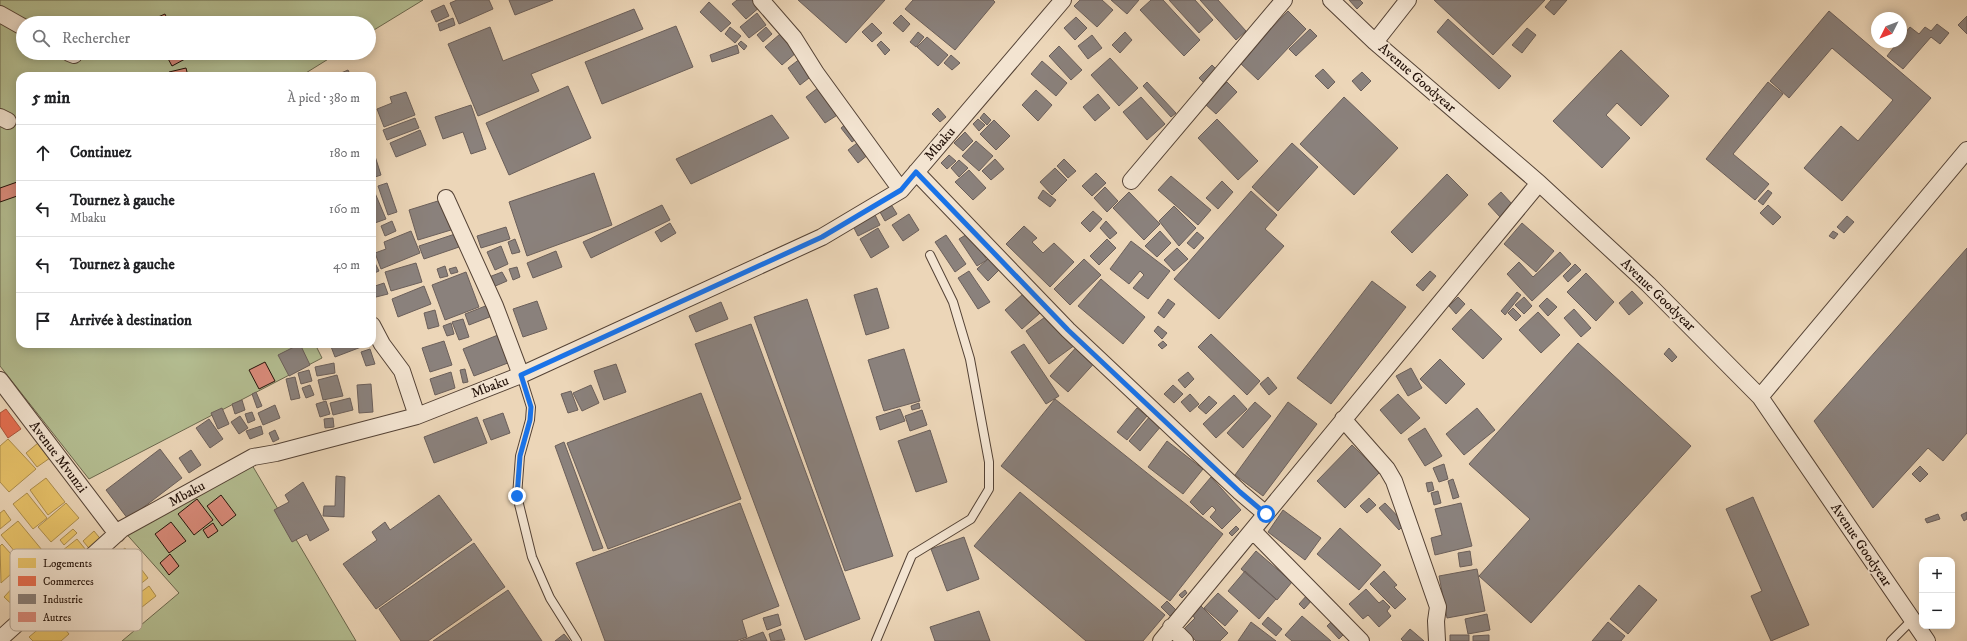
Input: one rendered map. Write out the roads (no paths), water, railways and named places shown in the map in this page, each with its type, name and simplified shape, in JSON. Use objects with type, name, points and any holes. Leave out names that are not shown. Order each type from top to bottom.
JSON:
[{"type":"street","points":[[761,0],[794,38],[825,86],[901,190]]},
{"type":"street","name":"Mbaku","points":[[99,549],[116,534],[253,457],[276,453],[416,416],[521,375],[822,237],[901,190],[1063,0]]},
{"type":"street","points":[[1131,181],[1284,0]]},
{"type":"street","name":"Avenue Goodyear","points":[[1331,0],[1375,42],[1539,183],[1648,284],[1760,396],[1927,641]]},
{"type":"street","points":[[1375,42],[1408,0]]},
{"type":"street","points":[[0,14],[16,23]]},
{"type":"street","points":[[1760,396],[1966,153]]},
{"type":"street","points":[[916,172],[1068,330],[1240,492],[1266,514]]},
{"type":"street","points":[[1161,641],[1539,183]]},
{"type":"street","points":[[446,198],[495,306],[521,375]]},
{"type":"street","points":[[376,333],[382,344],[402,371],[416,416]]},
{"type":"street","name":"Avenue Mvunzi","points":[[0,380],[116,534]]},
{"type":"street","points":[[1343,420],[1387,469],[1394,481],[1438,607],[1436,621],[1437,641]]},
{"type":"street","points":[[1253,531],[1361,641]]},
{"type":"street","points":[[1171,627],[1185,641]]},
{"type":"street","name":"Mbaku","points":[[0,639],[10,630]]},
{"type":"lane","points":[[876,641],[912,555],[971,518],[989,489],[989,462],[970,359],[953,302],[930,255]]},
{"type":"lane","points":[[521,375],[531,407],[530,420],[520,456],[517,496],[532,557],[550,598],[577,641]]},
{"type":"lane","points":[[1891,641],[1912,620]]}]
